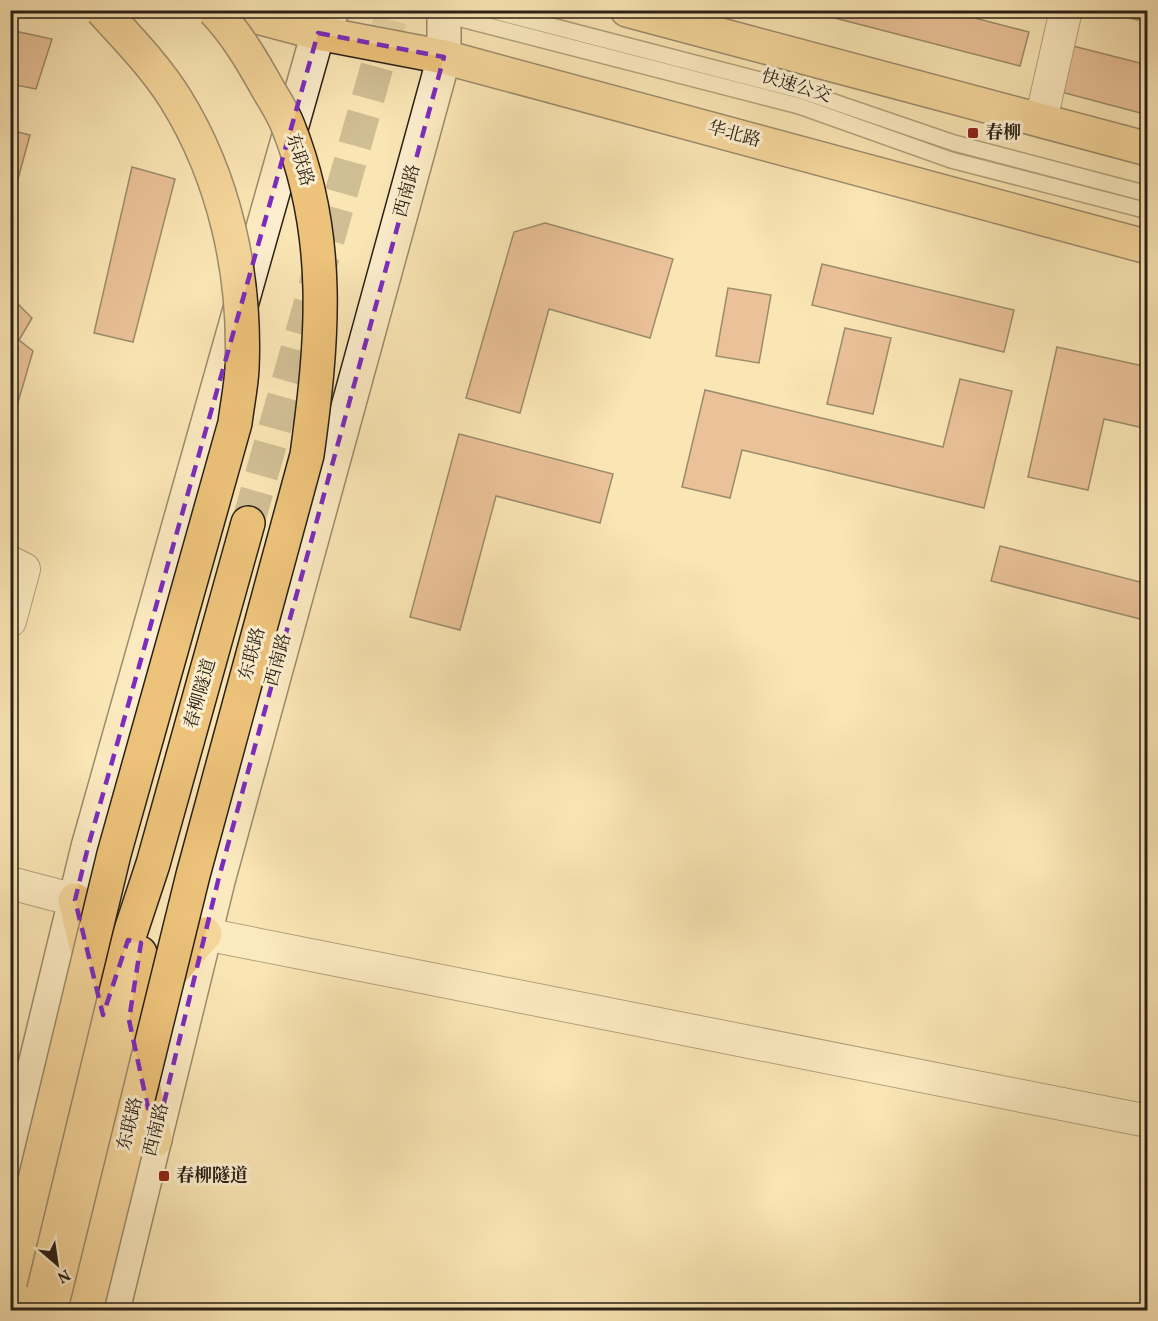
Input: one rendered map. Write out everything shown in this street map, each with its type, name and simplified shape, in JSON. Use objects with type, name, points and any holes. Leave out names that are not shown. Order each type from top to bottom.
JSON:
[{"type":"main road","points":[[10,1283],[114,854],[235,423],[242,370],[237,271],[229,228],[214,180],[196,135],[174,96],[102,10]]},
{"type":"main road","name":"东联路","points":[[86,1311],[193,875],[308,455],[315,402],[322,289],[318,234],[307,182],[288,124],[258,70],[214,10]]},
{"type":"main road","name":"华北路","points":[[231,10],[326,22],[444,57],[1148,247]]},
{"type":"main road","points":[[627,10],[1148,149]]},
{"type":"main road","name":"西南路","points":[[114,1311],[205,934],[444,57],[440,12]]},
{"type":"main road","points":[[10,1168],[88,847],[326,22]]},
{"type":"main road","name":"春柳隧道","points":[[116,1018],[153,864],[249,523]]},
{"type":"main road","points":[[75,900],[155,1140]]},
{"type":"main road","points":[[30,1311],[116,1018],[205,934]]},
{"type":"main road","points":[[58,1311],[116,1018]]},
{"type":"street","points":[[1041,120],[1066,10]]},
{"type":"street","points":[[10,562],[24,570],[10,621]]},
{"type":"street","points":[[10,883],[75,900]]},
{"type":"street","points":[[205,934],[1148,1121]]},
{"type":"lane","name":"快速公交","points":[[490,10],[799,90],[954,142],[1148,194]]},
{"type":"lane","name":"快速公交","points":[[440,12],[799,106],[951,160],[1148,211]]},
{"type":"highlighted area","points":[[318,33],[444,57],[218,881],[155,1140],[129,1020],[141,943],[128,940],[103,1015],[75,900],[88,847]]},
{"type":"building","points":[[804,10],[944,10],[1029,32],[1020,66]]},
{"type":"building","points":[[1098,10],[1140,10],[1138,20]]},
{"type":"building","points":[[10,30],[52,39],[36,89],[10,84]]},
{"type":"building","points":[[1073,46],[1148,65],[1148,115],[1061,92]]},
{"type":"building","points":[[10,130],[30,135],[10,208]]},
{"type":"building","points":[[132,167],[175,179],[133,342],[94,333]]},
{"type":"building","points":[[545,223],[673,259],[650,338],[549,309],[520,413],[466,398],[514,232]]},
{"type":"building","points":[[822,264],[1014,310],[1004,352],[812,305]]},
{"type":"building","points":[[728,288],[771,295],[759,363],[716,356]]},
{"type":"building","points":[[11,297],[32,318],[19,340],[33,351],[14,416],[10,417]]},
{"type":"building","points":[[845,328],[891,338],[873,414],[827,404]]},
{"type":"building","points":[[1057,347],[1148,367],[1148,429],[1104,419],[1088,490],[1028,477]]},
{"type":"building","points":[[960,379],[1012,391],[984,508],[742,450],[730,498],[682,487],[705,390],[943,447]]},
{"type":"building","points":[[459,434],[613,474],[600,523],[496,496],[460,630],[410,617]]},
{"type":"building","points":[[1000,546],[1148,584],[1148,621],[991,581]]},
{"type":"tunnel","points":[[248,523],[393,10]]},
{"type":"place","name":"春柳","points":[[973,133]]},
{"type":"place","name":"春柳隧道","points":[[164,1176]]}]
